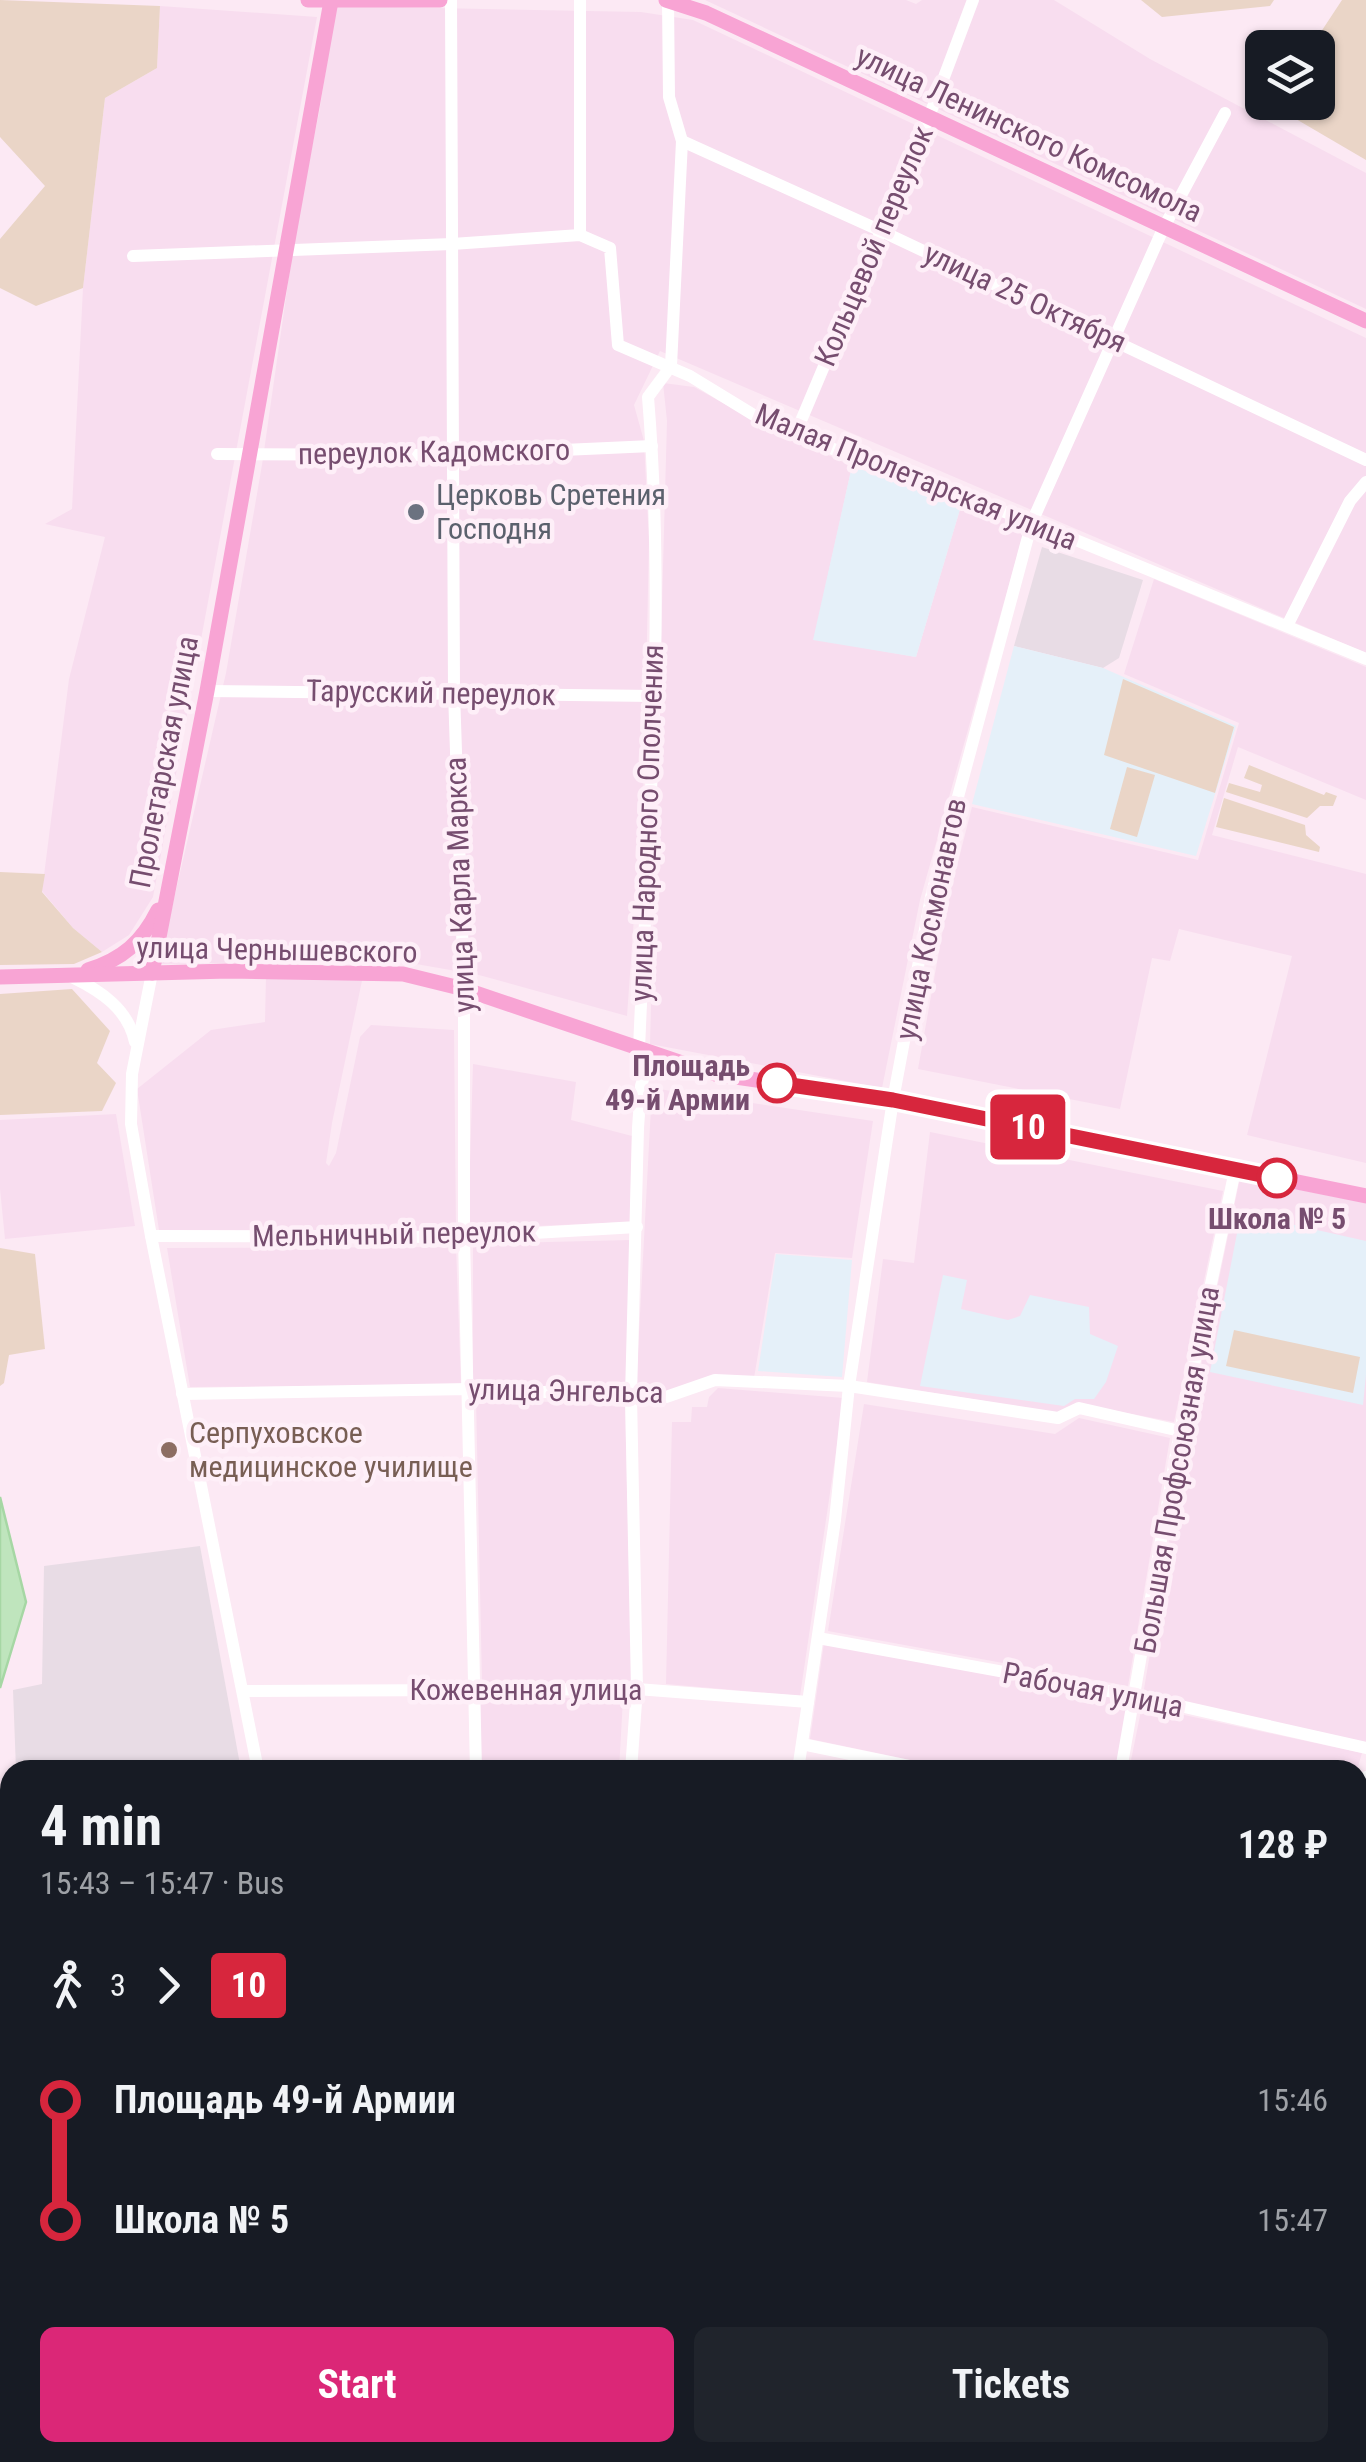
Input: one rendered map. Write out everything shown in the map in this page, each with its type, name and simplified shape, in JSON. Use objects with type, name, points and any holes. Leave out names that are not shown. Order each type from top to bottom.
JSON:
[{"type":"main road","points":[[308,0],[440,0]]},
{"type":"main road","name":"улица Ленинского Комсомола","points":[[667,0],[706,13],[1366,321]]},
{"type":"main road","name":"Пролетарская улица","points":[[152,973],[207,691],[331,1]]},
{"type":"main road","points":[[70,976],[108,964],[134,948],[167,893]]},
{"type":"main road","name":"улица Чернышевского","points":[[0,977],[403,974],[464,989],[715,1074],[893,1100],[1366,1196]]},
{"type":"street","name":"улица Карла Маркса","points":[[450,0],[454,692],[464,989],[464,1237],[476,1760]]},
{"type":"street","points":[[132,256],[580,236],[580,0]]},
{"type":"street","name":"улица Народного Ополчения","points":[[631,1760],[638,1689],[631,1396],[641,1086],[649,1059],[638,1049],[655,696],[648,397],[671,366],[682,140],[669,97],[667,0]]},
{"type":"street","name":"Кольцевой переулок","points":[[795,434],[928,117],[972,0]]},
{"type":"street","name":"улица Космонавтов","points":[[800,1760],[848,1386],[930,896],[1032,522],[1163,229],[1225,113]]},
{"type":"street","name":"улица 25 Октября","points":[[682,140],[1366,460]]},
{"type":"street","name":"Малая Пролетарская улица","points":[[580,236],[610,248],[618,345],[671,366],[765,422],[1032,522],[1366,659]]},
{"type":"street","name":"переулок Кадомского","points":[[217,454],[454,455],[652,446]]},
{"type":"street","points":[[1287,626],[1350,501],[1366,482]]},
{"type":"street","name":"Тарусский переулок","points":[[207,691],[655,696]]},
{"type":"street","name":"Пролетарская улица","points":[[152,973],[132,1074],[131,1124],[256,1760]]},
{"type":"street","points":[[70,976],[92,986],[122,1012],[132,1028],[137,1050]]},
{"type":"street","name":"Большая Профсоюзная улица","points":[[1123,1760],[1180,1432],[1235,1170]]},
{"type":"street","name":"Мельничный переулок","points":[[151,1236],[464,1237],[637,1227]]},
{"type":"street","name":"улица Энгельса","points":[[182,1394],[469,1389],[666,1397],[715,1380],[848,1386],[1058,1418],[1079,1408],[1180,1432]]},
{"type":"street","name":"Рабочая улица","points":[[818,1638],[1136,1696],[1366,1748]]},
{"type":"street","name":"Кожевенная улица","points":[[244,1691],[638,1689],[808,1702]]},
{"type":"street","points":[[802,1744],[880,1760]]},
{"type":"shaded area","points":[[0,0],[160,6],[157,68],[105,98],[83,288],[36,306],[0,288],[0,239],[45,186],[0,137]]},
{"type":"shaded area","points":[[705,0],[906,0],[916,4],[922,0],[1054,0],[1150,59],[1245,109],[1245,120],[1266,120],[1366,173],[1366,309]]},
{"type":"shaded area","points":[[1141,0],[1274,0],[1270,6],[1162,17]]},
{"type":"shaded area","points":[[1342,0],[1366,0],[1366,160],[1298,120],[1335,120],[1335,30],[1322,30]]},
{"type":"shaded area","points":[[160,6],[317,17],[153,897],[129,935],[102,952],[73,928],[42,891],[69,679],[105,537],[45,524],[72,509],[83,288],[105,98],[157,68]]},
{"type":"shaded area","points":[[336,6],[641,12],[693,20],[1366,338],[1366,653],[660,351],[634,405],[644,441],[649,542],[644,777],[627,1016],[479,975],[393,960],[159,964],[226,673],[262,465],[297,220]]},
{"type":"shaded area","points":[[663,383],[694,387],[765,426],[852,466],[814,639],[916,657],[961,506],[1026,524],[920,900],[882,1088],[650,1044],[667,421]]},
{"type":"shaded area","points":[[852,466],[961,506],[916,657],[813,640]]},
{"type":"shaded area","points":[[1042,547],[1143,580],[1119,658],[1103,668],[1014,646]]},
{"type":"shaded area","points":[[1154,579],[1366,667],[1366,800],[1238,747],[1212,835],[1366,874],[1366,1163],[1247,1135],[1292,956],[1179,929],[1170,961],[1152,958],[1120,1109],[918,1069],[948,901],[972,807],[1198,860],[1239,723],[1124,674]]},
{"type":"shaded area","points":[[1014,646],[1103,668],[1236,726],[1196,856],[972,804]]},
{"type":"shaded area","points":[[1123,679],[1234,727],[1215,793],[1104,755]]},
{"type":"shaded area","points":[[1249,765],[1324,795],[1326,792],[1337,796],[1333,806],[1320,806],[1307,818],[1226,792],[1229,783],[1260,792],[1262,785],[1244,778]]},
{"type":"shaded area","points":[[1127,767],[1155,775],[1137,837],[1110,829]]},
{"type":"shaded area","points":[[1224,798],[1305,825],[1306,835],[1320,847],[1319,852],[1216,827]]},
{"type":"shaded area","points":[[0,872],[45,874],[42,892],[73,928],[102,952],[74,964],[0,965]]},
{"type":"shaded area","points":[[266,976],[363,976],[332,1123],[326,1163],[329,1166],[336,1153],[360,1037],[371,1025],[454,1030],[456,1231],[159,1230],[137,1089],[211,1030],[265,1022]]},
{"type":"shaded area","points":[[72,989],[110,1031],[97,1063],[116,1083],[102,1111],[0,1115],[0,994]]},
{"type":"shaded area","points":[[473,1064],[576,1082],[571,1120],[632,1136],[630,1222],[468,1229]]},
{"type":"shaded area","points":[[652,1088],[873,1121],[852,1258],[775,1253],[754,1378],[665,1392],[636,1390]]},
{"type":"shaded area","points":[[116,1114],[135,1226],[5,1239],[0,1120]]},
{"type":"shaded area","points":[[930,1132],[1223,1191],[1174,1422],[1080,1404],[1058,1413],[867,1382],[883,1259],[914,1263]]},
{"type":"shaded area","points":[[1240,1178],[1366,1203],[1366,1745],[1143,1695],[1187,1433]]},
{"type":"shaded area","points":[[1241,1213],[1366,1241],[1363,1405],[1210,1372]]},
{"type":"shaded area","points":[[630,1240],[628,1391],[473,1387],[473,1244]]},
{"type":"shaded area","points":[[456,1247],[461,1385],[190,1387],[167,1248]]},
{"type":"shaded area","points":[[0,1248],[35,1254],[45,1349],[9,1355],[4,1383],[0,1386]]},
{"type":"shaded area","points":[[776,1254],[852,1260],[842,1377],[758,1371]]},
{"type":"shaded area","points":[[943,1275],[967,1280],[961,1309],[1008,1320],[1020,1316],[1030,1295],[1089,1307],[1090,1334],[1118,1346],[1106,1382],[1094,1399],[1075,1399],[1064,1406],[920,1386]]},
{"type":"shaded area","points":[[1234,1330],[1360,1357],[1353,1393],[1226,1366]]},
{"type":"shaded area","points":[[718,1388],[844,1398],[800,1696],[666,1684],[672,1422],[691,1422],[692,1407],[707,1407],[709,1397]]},
{"type":"shaded area","points":[[476,1397],[625,1407],[632,1684],[482,1684]]},
{"type":"shaded area","points":[[864,1404],[1055,1434],[1079,1418],[1170,1438],[1128,1686],[828,1631]]},
{"type":"shaded area","points":[[0,1497],[26,1602],[0,1688]]},
{"type":"shaded area","points":[[200,1546],[239,1760],[16,1760],[13,1690],[42,1684],[44,1566]]},
{"type":"shaded area","points":[[824,1643],[1129,1700],[1117,1760],[910,1760],[810,1739]]},
{"type":"shaded area","points":[[480,1696],[623,1699],[620,1760],[481,1760]]},
{"type":"shaded area","points":[[1142,1706],[1362,1753],[1360,1760],[1131,1760]]},
{"type":"bus line","name":"10","points":[[777,1083],[893,1100],[1277,1178]]},
{"type":"place","name":"Церковь Сретения Господня","points":[[416,512]]},
{"type":"place","name":"Площадь 49-й Армии","points":[[777,1083]]},
{"type":"place","name":"Школа № 5","points":[[1277,1178]]},
{"type":"place","name":"Серпуховское медицинское училище","points":[[169,1450]]}]
